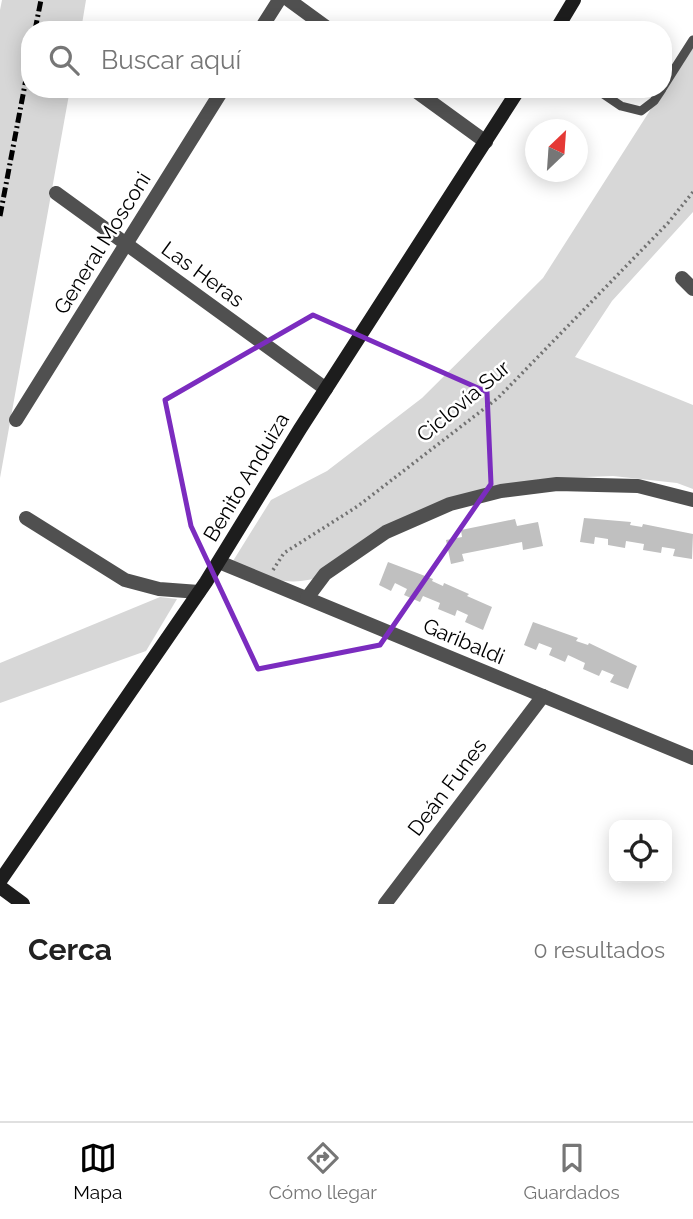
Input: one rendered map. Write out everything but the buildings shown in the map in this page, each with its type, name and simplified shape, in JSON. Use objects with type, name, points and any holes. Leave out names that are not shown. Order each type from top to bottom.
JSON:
[{"type":"street","points":[[265,21],[278,0]]},
{"type":"street","points":[[289,0],[318,21]]},
{"type":"street","points":[[561,21],[574,0]]},
{"type":"street","name":"General Mosconi","points":[[16,420],[217,98]]},
{"type":"street","points":[[425,98],[486,142]]},
{"type":"street","name":"Benito Anduiza","points":[[0,884],[219,562],[326,389],[513,98]]},
{"type":"street","name":"Las Heras","points":[[56,193],[326,389]]},
{"type":"street","points":[[682,278],[693,289]]},
{"type":"street","points":[[307,598],[325,574],[386,532],[450,503],[501,491],[557,484],[638,486],[693,500]]},
{"type":"street","points":[[26,517],[125,580],[159,589],[199,592]]},
{"type":"street","name":"Garibaldi","points":[[219,562],[693,758]]},
{"type":"street","name":"Deán Funes","points":[[385,904],[543,696]]},
{"type":"street","points":[[0,884],[23,904]]},
{"type":"lane","points":[[672,73],[693,40]]},
{"type":"lane","points":[[609,98],[621,106],[641,111],[656,98]]},
{"type":"path","name":"Ciclovía Sur","points":[[266,582],[284,553],[358,506],[498,398],[668,223],[693,192]]},
{"type":"highlighted area","points":[[313,315],[487,392],[491,484],[380,645],[258,669],[191,526],[165,400]]},
{"type":"shaded area","points":[[2,0],[86,0],[82,21],[21,21],[21,98],[68,98],[0,478]]},
{"type":"shaded area","points":[[693,43],[693,212],[612,301],[575,357],[693,405],[693,489],[677,483],[613,476],[555,478],[418,512],[313,579],[281,580],[233,561],[271,500],[327,471],[422,398],[543,278],[658,98],[672,98],[672,76]]},
{"type":"shaded area","points":[[160,597],[177,599],[146,651],[0,703],[0,663]]},
{"type":"railway","points":[[37,21],[41,0]]},
{"type":"railway","points":[[0,216],[22,98]]}]
